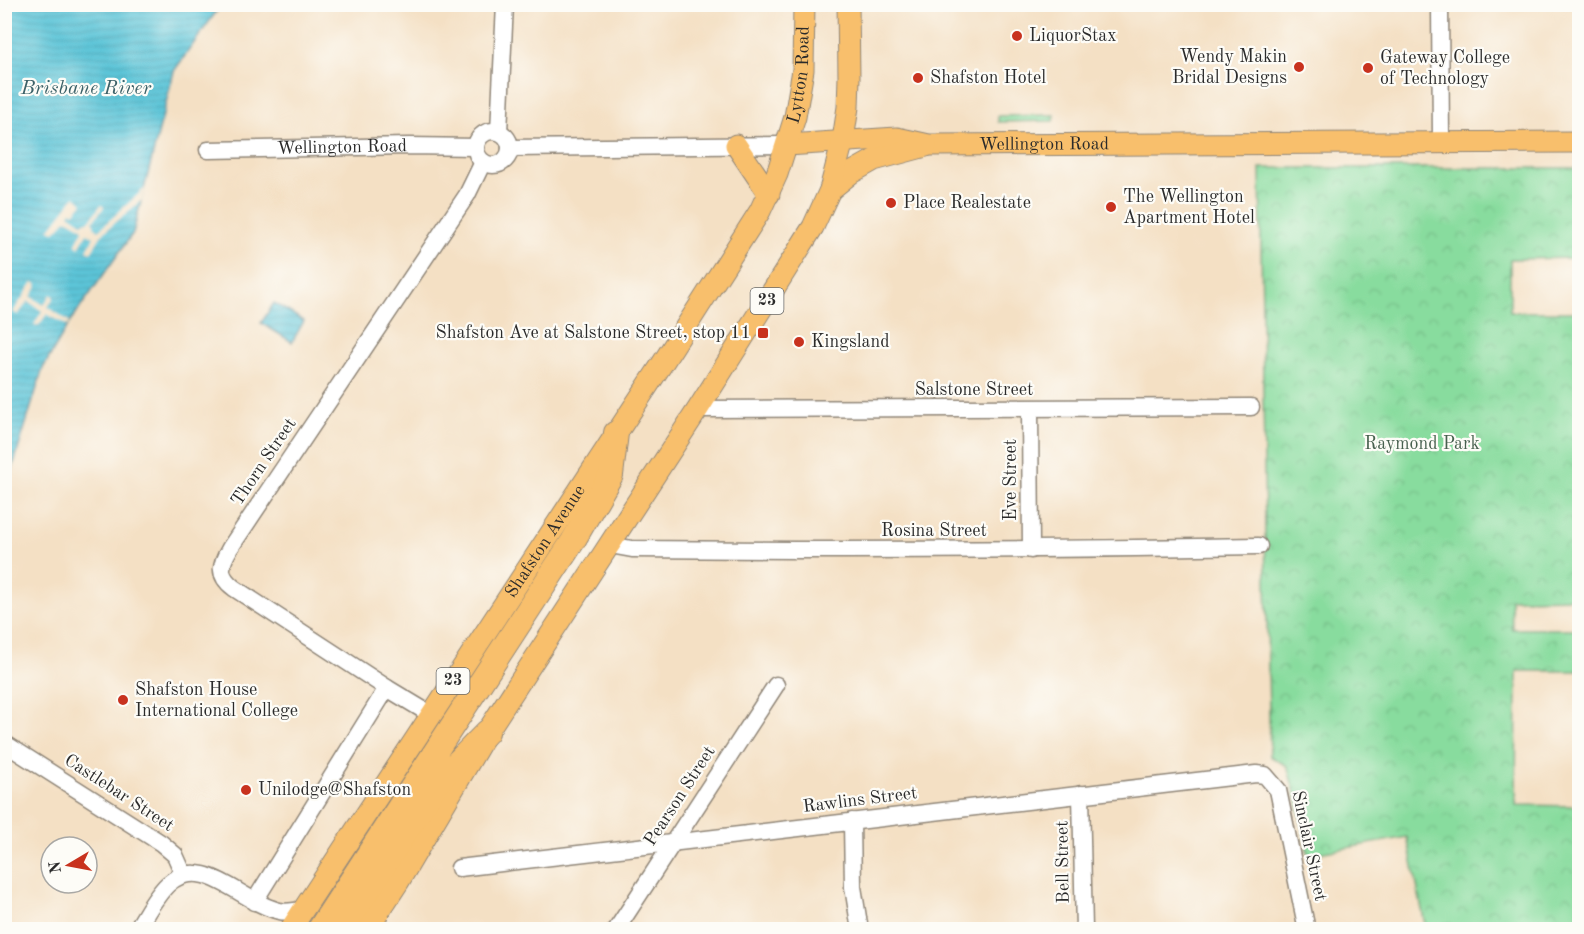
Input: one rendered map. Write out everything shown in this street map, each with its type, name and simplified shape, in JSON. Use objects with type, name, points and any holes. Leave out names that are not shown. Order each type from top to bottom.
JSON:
[{"type":"highway","points":[[319,930],[573,541],[611,475],[616,433]]},
{"type":"highway","points":[[342,930],[437,783],[487,732]]},
{"type":"main road","name":"Lytton Road","points":[[787,145],[795,117],[803,70],[804,4]]},
{"type":"main road","name":"23","points":[[367,930],[487,732],[797,255],[824,207],[843,140],[849,87],[848,4]]},
{"type":"main road","name":"Wellington Road","points":[[787,145],[897,138],[929,145],[1580,141]]},
{"type":"main road","points":[[736,145],[769,194]]},
{"type":"main road","name":"Shafston Avenue","points":[[290,930],[745,235],[769,194],[787,145]]},
{"type":"main road","points":[[830,190],[851,173],[874,160],[929,145]]},
{"type":"street","points":[[499,132],[505,4]]},
{"type":"street","points":[[1440,4],[1441,141]]},
{"type":"street","points":[[499,132],[507,138],[510,148],[506,159],[499,164],[488,164],[480,154],[479,139],[485,134],[499,132]]},
{"type":"street","name":"Wellington Road","points":[[510,148],[787,145]]},
{"type":"street","name":"Wellington Road","points":[[208,150],[409,146],[480,154]]},
{"type":"street","name":"Thorn Street","points":[[430,714],[234,588],[225,581],[221,571],[223,559],[467,195],[480,154]]},
{"type":"street","name":"Salstone Street","points":[[698,409],[1251,407]]},
{"type":"street","name":"Eve Street","points":[[1030,409],[1031,550]]},
{"type":"street","name":"Rosina Street","points":[[610,544],[632,549],[1031,550],[1259,546]]},
{"type":"street","name":"Pearson Street","points":[[616,930],[776,685]]},
{"type":"street","points":[[254,902],[387,688]]},
{"type":"street","name":"Castlebar Street","points":[[4,742],[161,843],[175,855],[183,873]]},
{"type":"street","name":"Rawlins Street","points":[[459,868],[1081,794],[1256,774],[1265,775]]},
{"type":"street","name":"Sinclair Street","points":[[1265,775],[1278,790],[1307,930]]},
{"type":"street","name":"Bell Street","points":[[1081,794],[1084,930]]},
{"type":"street","points":[[852,821],[853,887],[860,930]]},
{"type":"street","points":[[136,930],[162,890],[183,873],[191,872],[206,874],[254,902],[282,912],[303,910]]},
{"type":"green space","points":[[1055,115],[1054,121],[998,122],[998,116]]},
{"type":"green space","name":"Raymond Park","points":[[1260,168],[1579,168],[1579,258],[1510,259],[1510,312],[1579,312],[1579,598],[1511,599],[1512,629],[1579,629],[1579,671],[1517,671],[1516,805],[1579,806],[1579,929],[1426,929],[1407,837],[1308,855],[1296,796],[1287,766],[1270,756]]},
{"type":"water","name":"Brisbane River","points":[[5,5],[221,5],[174,71],[133,233],[70,322],[43,368],[10,476],[5,481]]},
{"type":"water","points":[[274,303],[304,321],[292,342],[261,323]]},
{"type":"pier","points":[[145,188],[142,200],[103,233],[91,252],[87,250],[94,237],[87,233],[79,247],[75,245],[83,230],[67,219],[55,232],[49,230],[75,196],[83,203],[74,213],[71,211],[69,214],[82,223],[90,220],[101,205],[104,207],[93,221],[95,228],[99,230]]},
{"type":"pier","points":[[33,282],[38,285],[31,297],[44,305],[51,294],[54,297],[48,307],[70,322],[68,326],[47,314],[39,325],[34,325],[42,311],[28,301],[18,315],[13,312]]},
{"type":"place","name":"LiquorStax","points":[[1017,36]]},
{"type":"place","name":"Wendy Makin Bridal Designs","points":[[1299,67]]},
{"type":"place","name":"Gateway College of Technology","points":[[1368,68]]},
{"type":"place","name":"Shafston Hotel","points":[[918,78]]},
{"type":"place","name":"Place Realestate","points":[[891,203]]},
{"type":"place","name":"The Wellington Apartment Hotel","points":[[1111,207]]},
{"type":"place","name":"Shafston Ave at Salstone Street, stop 11","points":[[763,333]]},
{"type":"place","name":"Kingsland","points":[[799,342]]},
{"type":"place","name":"Shafston House International College","points":[[123,700]]},
{"type":"place","name":"Unilodge@Shafston","points":[[246,790]]}]
